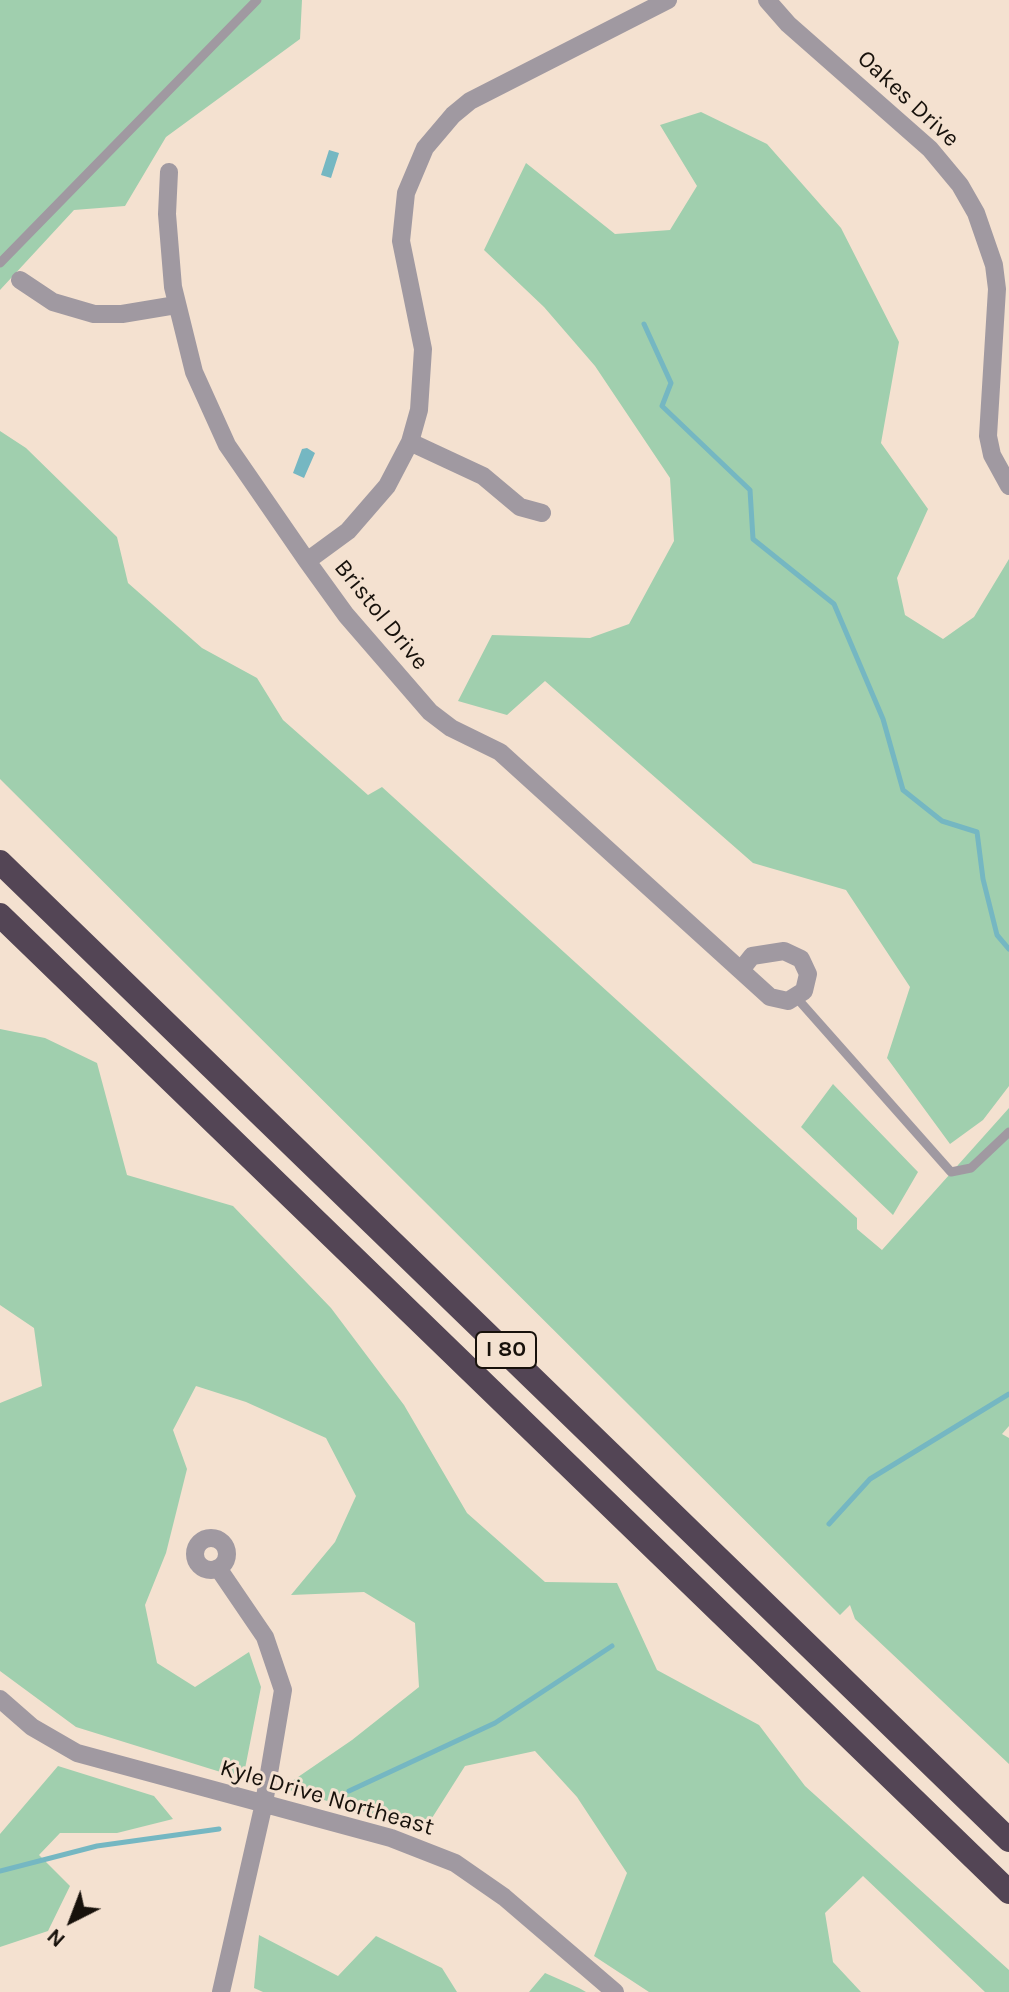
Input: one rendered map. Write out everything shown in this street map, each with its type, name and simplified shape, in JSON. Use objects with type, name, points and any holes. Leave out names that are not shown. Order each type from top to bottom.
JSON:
[{"type":"highway","name":"I 80","points":[[0,862],[1009,1840]]},
{"type":"highway","name":"I 80","points":[[0,915],[1009,1892]]},
{"type":"street","points":[[307,561],[369,510],[399,467],[410,442],[421,395],[423,349],[405,268],[402,214],[410,180],[425,148],[453,115],[470,101],[668,0]]},
{"type":"street","name":"Oakes Drive","points":[[767,0],[788,24],[930,149],[960,185],[976,213],[994,265],[997,289],[988,436],[992,455],[1009,486]]},
{"type":"street","name":"Bristol Drive","points":[[169,172],[169,258],[176,305],[194,372],[212,417],[248,478],[356,627],[430,712],[451,728],[500,752],[770,997],[788,1001],[795,996]]},
{"type":"street","points":[[20,280],[53,302],[94,314],[122,314],[176,305]]},
{"type":"street","points":[[410,442],[483,476],[520,507],[542,513]]},
{"type":"street","points":[[741,970],[752,956],[784,951],[801,959],[808,974],[804,991],[795,996]]},
{"type":"street","points":[[218,1568],[265,1637],[281,1681],[282,1708],[221,1992]]},
{"type":"street","name":"Kyle Drive Northeast","points":[[0,1699],[32,1727],[77,1753],[405,1842],[455,1863],[504,1897],[615,1992]]},
{"type":"lane","points":[[0,263],[257,0]]},
{"type":"lane","points":[[795,996],[951,1172],[971,1168],[1009,1132]]},
{"type":"green space","points":[[0,0],[302,0],[300,39],[166,137],[125,206],[74,210],[0,290]]},
{"type":"green space","points":[[701,112],[767,144],[841,228],[899,342],[881,443],[928,509],[897,578],[905,615],[943,639],[974,617],[1009,559],[1009,1086],[983,1120],[950,1144],[887,1058],[910,987],[846,890],[753,863],[545,681],[507,715],[458,701],[492,635],[590,638],[629,624],[674,541],[670,478],[595,366],[544,307],[484,250],[526,163],[615,234],[670,230],[697,186],[660,125]]},
{"type":"green space","points":[[0,431],[26,448],[117,537],[128,583],[202,648],[257,678],[283,720],[368,795],[382,787],[857,1218],[857,1229],[882,1250],[1009,1108],[1009,1426],[1002,1434],[1009,1438],[1009,1764],[855,1619],[850,1605],[840,1615],[0,779]]},
{"type":"green space","points":[[0,1029],[45,1038],[97,1063],[127,1175],[233,1206],[331,1308],[404,1405],[467,1513],[545,1582],[617,1583],[657,1670],[759,1725],[805,1786],[1009,1970],[1009,1992],[985,1992],[863,1876],[825,1913],[833,1962],[861,1992],[649,1992],[594,1956],[627,1873],[577,1797],[535,1751],[465,1766],[425,1829],[282,1788],[352,1740],[419,1687],[415,1623],[364,1592],[291,1595],[335,1542],[356,1496],[326,1438],[246,1402],[196,1386],[173,1430],[187,1469],[166,1553],[145,1605],[157,1663],[195,1687],[249,1652],[261,1687],[243,1779],[76,1727],[0,1671],[0,1403],[42,1386],[34,1328],[0,1305]]},
{"type":"green space","points":[[833,1084],[918,1172],[893,1215],[801,1127]]},
{"type":"green space","points":[[58,1766],[154,1796],[173,1819],[117,1833],[60,1833],[39,1855],[70,1886],[48,1931],[0,1947],[0,1834]]},
{"type":"green space","points":[[259,1935],[338,1976],[376,1936],[442,1968],[457,1992],[263,1992],[254,1988]]},
{"type":"green space","points":[[545,1973],[579,1988],[586,1992],[529,1992]]},
{"type":"water","points":[[329,150],[339,153],[331,178],[321,175]]},
{"type":"water","points":[[307,448],[315,453],[304,478],[293,473],[302,449]]},
{"type":"waterway","points":[[644,324],[671,383],[662,406],[750,490],[753,539],[834,604],[883,719],[903,790],[942,821],[977,832],[983,879],[997,935],[1009,949]]},
{"type":"waterway","points":[[829,1524],[870,1479],[1009,1394]]},
{"type":"waterway","points":[[349,1791],[495,1723],[612,1646]]},
{"type":"waterway","points":[[0,1871],[97,1846],[219,1829]]}]
